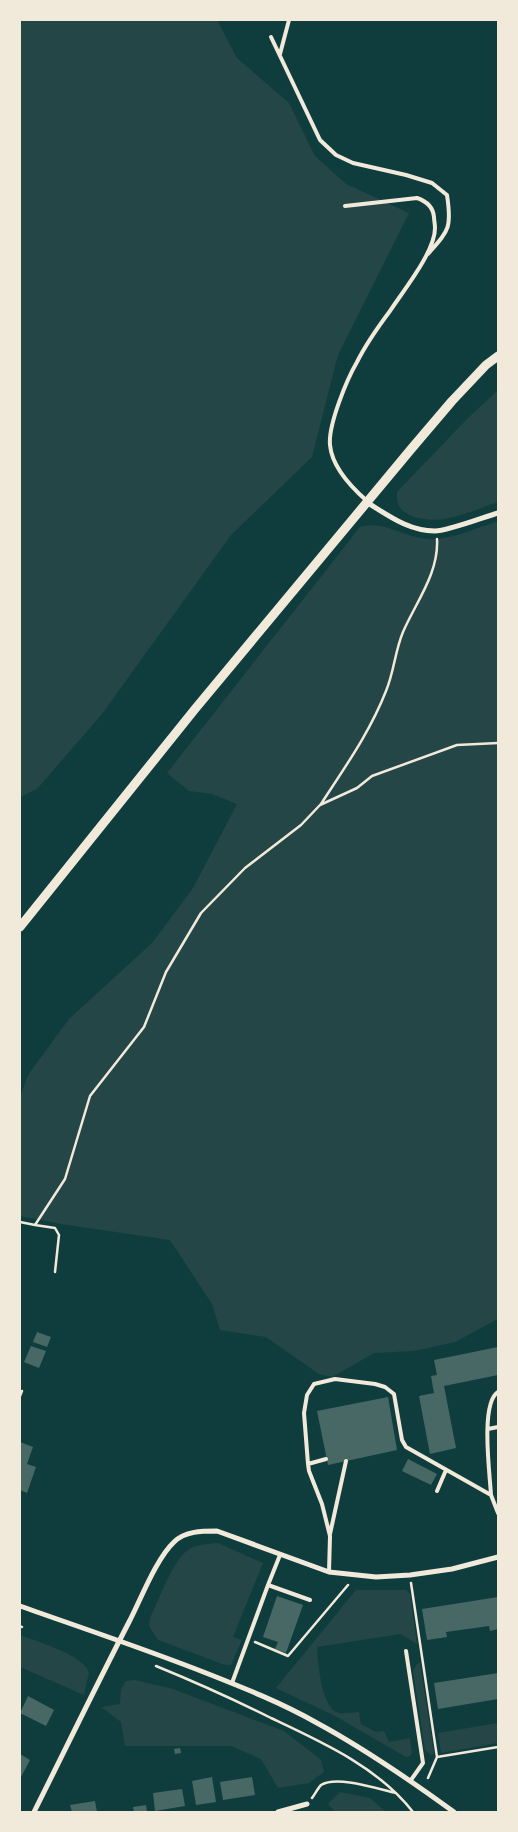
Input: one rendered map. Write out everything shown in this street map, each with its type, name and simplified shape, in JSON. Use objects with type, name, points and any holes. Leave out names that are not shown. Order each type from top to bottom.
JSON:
[{"type":"street","points":[[20,927],[201,702],[452,401],[486,365],[498,356]]},
{"type":"street","points":[[368,503],[398,522],[418,529],[437,531],[498,513]]},
{"type":"street","points":[[34,1812],[156,1568],[174,1542],[185,1535],[200,1531],[217,1531],[329,1572],[376,1577],[452,1569],[498,1557]]},
{"type":"street","points":[[20,1606],[119,1640],[232,1683],[317,1723],[411,1780],[454,1812]]},
{"type":"street","points":[[278,1812],[307,1804]]},
{"type":"lane","points":[[280,55],[289,20]]},
{"type":"lane","points":[[271,37],[320,140],[336,155],[353,163],[432,183],[446,195],[449,224],[444,236],[425,258],[356,363],[332,427],[330,444],[333,460],[354,489],[368,503]]},
{"type":"lane","points":[[345,206],[407,199],[424,200],[433,210],[436,228],[425,258]]},
{"type":"lane","points":[[330,1536],[322,1504],[309,1471],[304,1413],[307,1395],[314,1384],[325,1380],[335,1379],[386,1387],[394,1394],[402,1440],[406,1447],[490,1495]]},
{"type":"lane","points":[[498,1392],[494,1395],[489,1408],[488,1429],[490,1495],[498,1512]]},
{"type":"lane","points":[[488,1429],[498,1427]]},
{"type":"lane","points":[[308,1464],[326,1459]]},
{"type":"lane","points":[[329,1572],[330,1536],[346,1461]]},
{"type":"lane","points":[[437,1491],[446,1470]]},
{"type":"lane","points":[[232,1683],[280,1555]]},
{"type":"lane","points":[[268,1585],[310,1600]]},
{"type":"lane","points":[[406,1651],[423,1763],[411,1780]]},
{"type":"path","points":[[35,1225],[65,1179],[90,1096],[144,1027],[166,972],[201,913],[245,868],[301,824],[320,805],[362,742],[387,689],[398,643],[434,566],[438,546],[437,531]]},
{"type":"path","points":[[320,805],[357,788],[372,776],[414,759],[457,745],[498,744]]},
{"type":"path","points":[[20,1222],[55,1228],[59,1235],[55,1272]]},
{"type":"path","points":[[20,1396],[22,1391]]},
{"type":"path","points":[[410,1574],[437,1757],[498,1747]]},
{"type":"path","points":[[248,1640],[288,1656],[348,1585]]},
{"type":"path","points":[[149,1662],[229,1696],[322,1742],[371,1772],[397,1793],[413,1812]]},
{"type":"path","points":[[307,1804],[321,1785],[329,1782],[345,1781],[397,1793]]},
{"type":"shaded area","points":[[20,20],[217,20],[237,58],[289,103],[315,156],[346,184],[409,213],[338,355],[312,457],[231,535],[102,714],[37,789],[20,797]]},
{"type":"shaded area","points":[[498,390],[498,502],[444,519],[423,519],[404,512],[398,504],[397,492],[467,419]]},
{"type":"shaded area","points":[[498,521],[498,1319],[455,1342],[414,1351],[374,1353],[332,1377],[319,1374],[266,1337],[220,1330],[212,1304],[170,1240],[20,1216],[20,1097],[28,1075],[69,1019],[153,942],[193,888],[237,804],[212,794],[189,791],[167,773],[360,527],[369,525],[386,527],[418,538],[435,539],[463,533]]},
{"type":"shaded area","points":[[218,1543],[263,1563],[233,1637],[242,1640],[231,1665],[225,1665],[158,1640],[149,1626],[150,1618],[167,1581],[182,1555],[195,1547]]},
{"type":"shaded area","points":[[356,1590],[406,1590],[410,1594],[417,1644],[400,1634],[317,1647],[324,1694],[333,1710],[339,1713],[359,1712],[361,1724],[376,1732],[384,1731],[389,1742],[410,1738],[412,1753],[410,1756],[406,1757],[335,1716],[276,1688]]},
{"type":"shaded area","points":[[20,1635],[59,1649],[84,1665],[89,1672],[84,1695],[20,1667]]},
{"type":"shaded area","points":[[420,1663],[434,1753],[431,1755],[425,1750],[413,1670]]},
{"type":"shaded area","points":[[135,1680],[173,1689],[284,1731],[321,1760],[324,1772],[309,1783],[278,1788],[261,1759],[231,1746],[125,1746],[121,1722],[101,1707],[120,1704],[121,1689],[126,1681]]},
{"type":"shaded area","points":[[498,1723],[498,1743],[441,1753],[438,1733]]},
{"type":"shaded area","points":[[340,1792],[370,1798],[386,1812],[335,1812],[328,1804]]},
{"type":"building","points":[[37,1332],[51,1337],[47,1347],[33,1342]]},
{"type":"building","points":[[31,1346],[46,1351],[39,1368],[24,1362]]},
{"type":"building","points":[[498,1347],[498,1375],[444,1386],[456,1448],[430,1454],[419,1396],[434,1393],[431,1376],[437,1375],[434,1360]]},
{"type":"building","points":[[388,1397],[397,1450],[328,1465],[317,1411]]},
{"type":"building","points":[[20,1442],[33,1447],[27,1464],[36,1467],[27,1493],[20,1490]]},
{"type":"building","points":[[408,1459],[437,1474],[431,1485],[402,1471]]},
{"type":"building","points":[[277,1596],[303,1605],[286,1653],[275,1649],[278,1642],[263,1637]]},
{"type":"building","points":[[498,1597],[498,1629],[490,1631],[489,1626],[446,1632],[447,1637],[427,1640],[422,1609]]},
{"type":"building","points":[[498,1673],[498,1699],[438,1709],[434,1683]]},
{"type":"building","points":[[28,1696],[54,1710],[46,1726],[20,1713]]},
{"type":"building","points":[[180,1748],[181,1753],[175,1754],[174,1749]]},
{"type":"building","points":[[20,1754],[30,1760],[21,1777],[20,1776]]},
{"type":"building","points":[[212,1777],[216,1802],[196,1805],[192,1781]]},
{"type":"building","points":[[252,1777],[255,1795],[223,1800],[220,1782]]},
{"type":"building","points":[[182,1789],[185,1806],[155,1811],[153,1793]]},
{"type":"building","points":[[95,1801],[97,1812],[72,1812],[70,1805]]},
{"type":"building","points":[[146,1805],[147,1812],[134,1812],[133,1807]]}]
